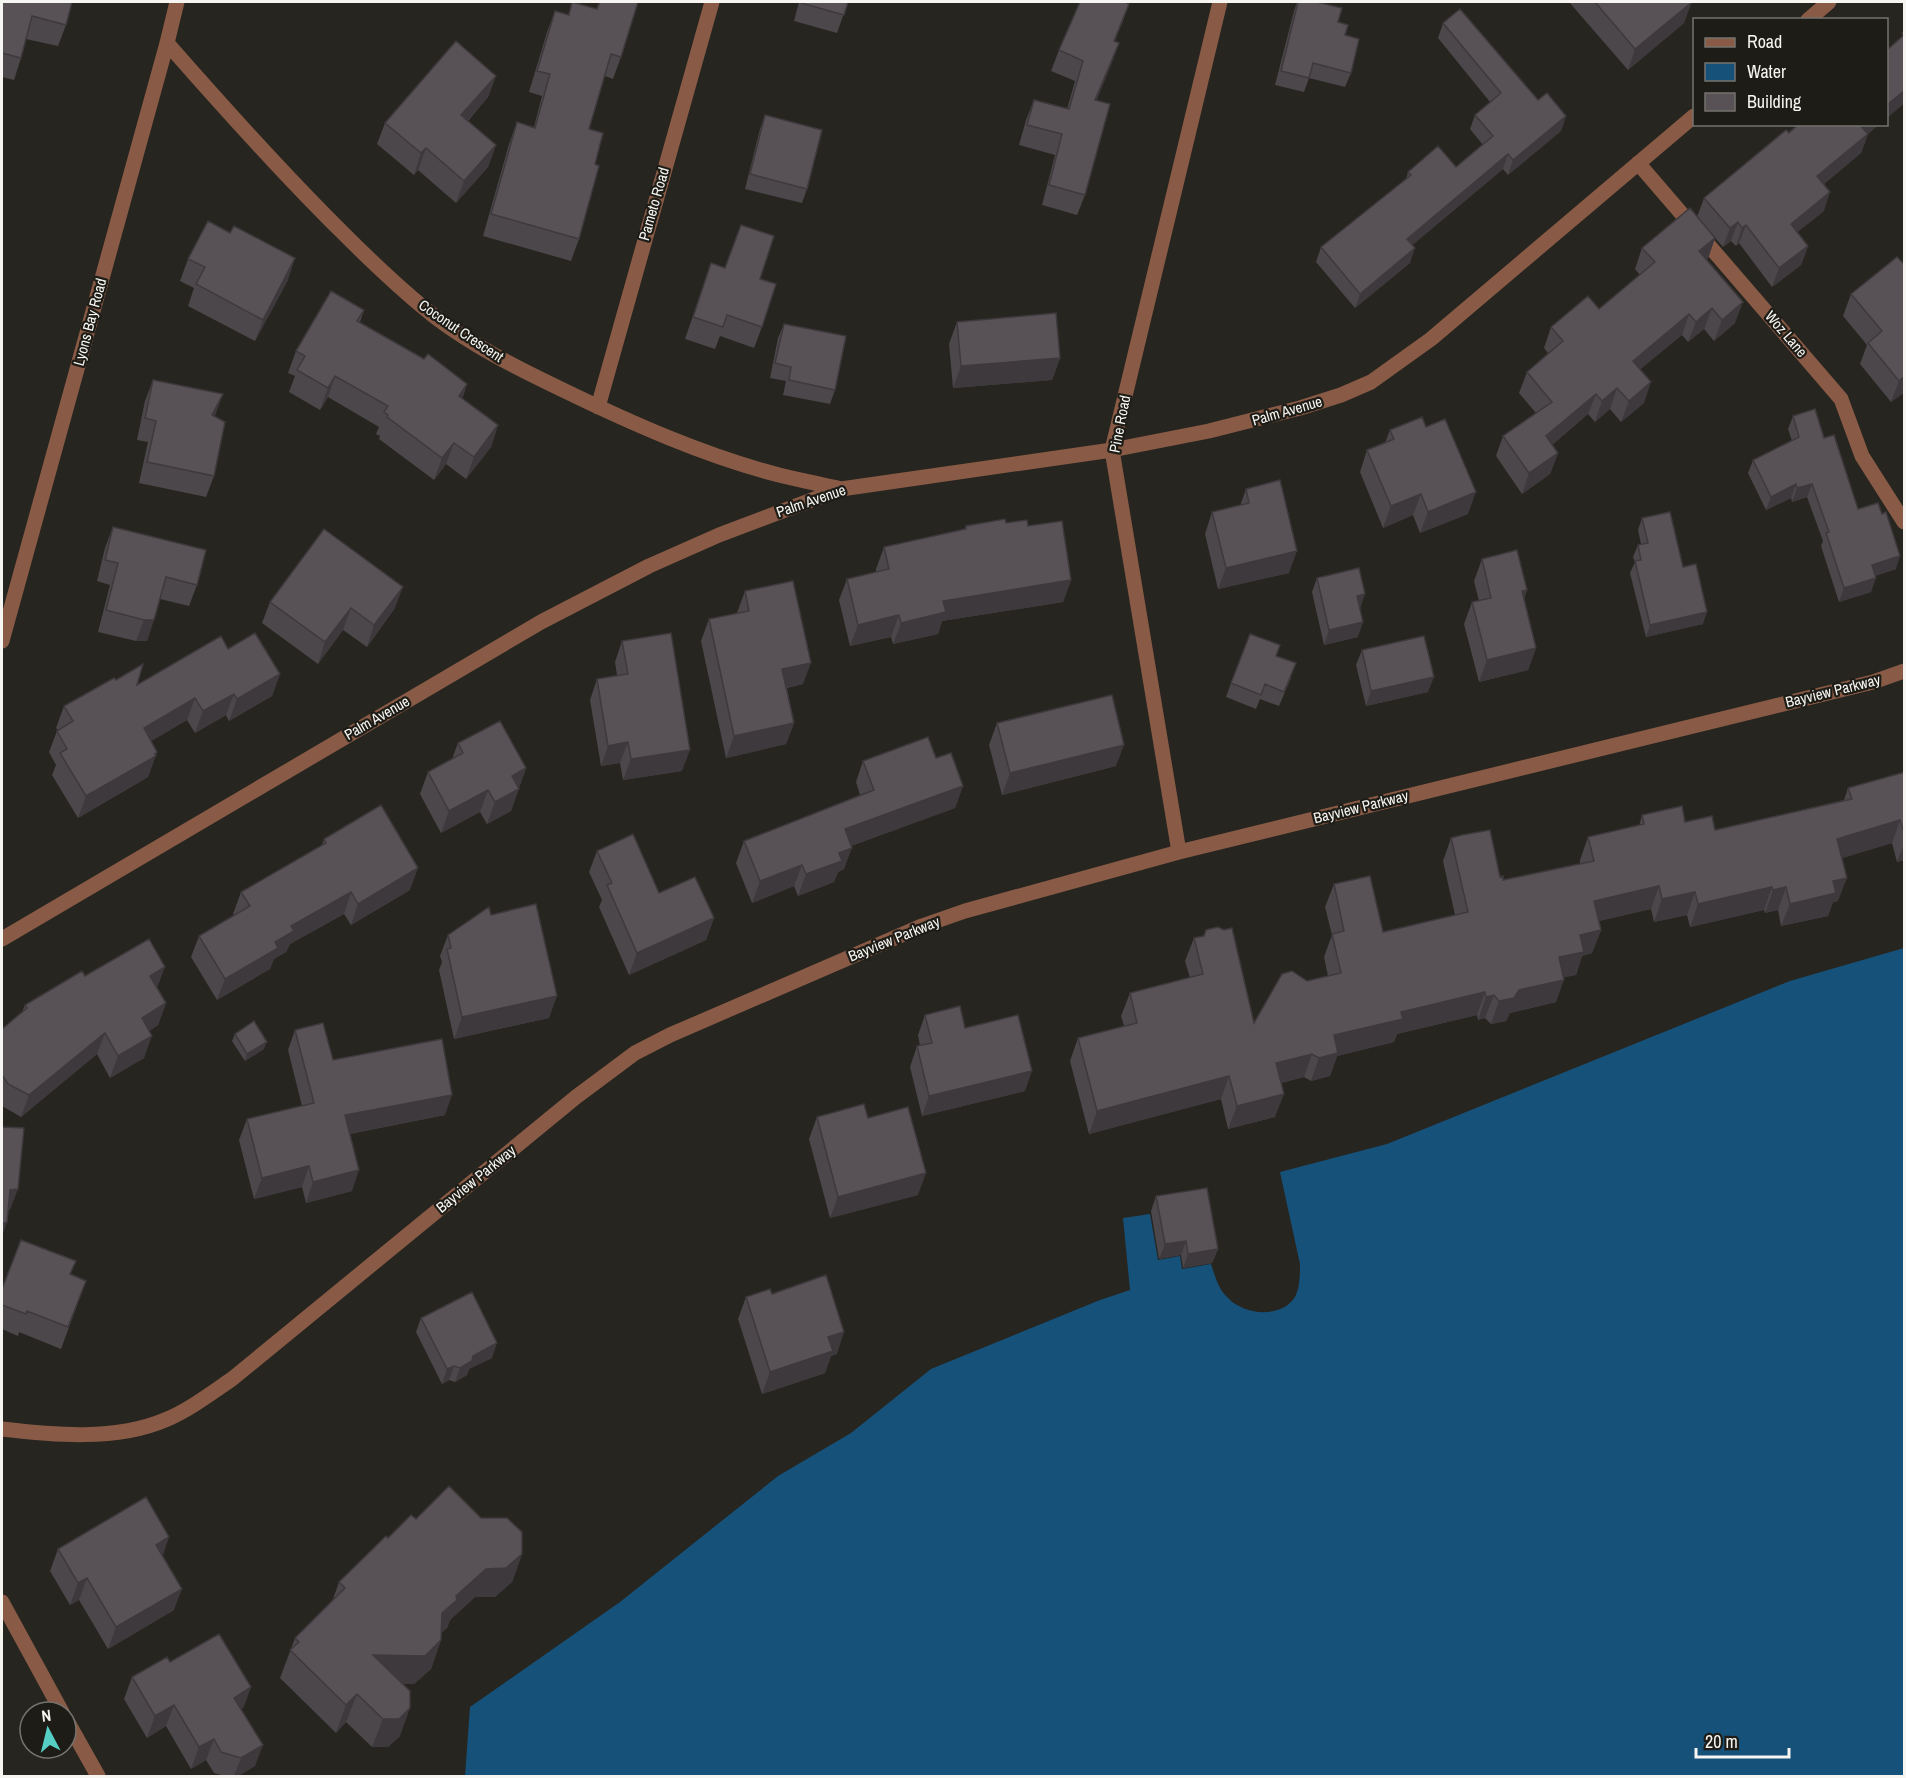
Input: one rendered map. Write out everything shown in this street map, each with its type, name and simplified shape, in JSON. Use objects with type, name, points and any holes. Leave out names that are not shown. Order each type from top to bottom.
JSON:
[{"type":"street","name":"Lyons Bay Road","points":[[2,641],[177,2]]},
{"type":"street","name":"Pameto Road","points":[[598,407],[712,2]]},
{"type":"street","name":"Pine Road","points":[[1179,852],[1112,450],[1220,2]]},
{"type":"street","points":[[1810,18],[1829,2]]},
{"type":"street","name":"Coconut Crescent","points":[[167,43],[245,133],[296,187],[398,287],[436,317],[483,348],[598,407],[672,438],[777,475],[841,489]]},
{"type":"street","name":"Palm Avenue","points":[[2,939],[541,622],[659,561],[719,535],[841,489],[1112,450],[1257,420],[1341,395],[1371,382],[1431,339],[1693,118]]},
{"type":"street","name":"Woz Lane","points":[[1638,163],[1841,399],[1862,456],[1905,522]]},
{"type":"street","name":"Bayview Parkway","points":[[2,1429],[82,1436],[126,1431],[163,1421],[193,1406],[232,1379],[576,1097],[635,1053],[684,1029],[922,926],[965,911],[1179,852],[1873,682],[1905,671]]},
{"type":"street","points":[[2,1602],[55,1700]]},
{"type":"street","points":[[78,1740],[98,1776]]},
{"type":"water","points":[[1904,948],[1904,1776],[465,1776],[470,1707],[620,1602],[778,1476],[851,1433],[931,1369],[1130,1290],[1123,1218],[1150,1214],[1158,1260],[1180,1256],[1182,1269],[1211,1264],[1222,1291],[1235,1304],[1262,1312],[1281,1309],[1289,1304],[1297,1293],[1300,1264],[1280,1172],[1387,1144],[1790,981]]},
{"type":"building","points":[[2,2],[72,2],[66,25],[32,16],[21,58],[2,53]]},
{"type":"building","points":[[572,2],[597,9],[600,2],[638,2],[621,57],[611,54],[589,129],[603,133],[595,164],[599,166],[579,239],[491,214],[517,122],[535,128],[550,74],[537,71],[555,11],[569,15]]},
{"type":"building","points":[[801,2],[848,2],[844,15]]},
{"type":"building","points":[[1080,2],[1128,2],[1129,4],[1114,41],[1119,43],[1095,100],[1110,104],[1085,195],[1049,185],[1062,134],[1027,125],[1034,100],[1069,109],[1083,61],[1059,50]]},
{"type":"building","points":[[1298,2],[1317,2],[1342,8],[1338,22],[1348,25],[1345,35],[1359,39],[1351,73],[1313,63],[1309,78],[1281,71]]},
{"type":"building","points":[[1595,2],[1692,2],[1635,49]]},
{"type":"building","points":[[1460,9],[1538,100],[1547,93],[1566,116],[1513,160],[1508,154],[1407,239],[1415,248],[1360,294],[1321,247],[1411,175],[1408,172],[1438,146],[1456,167],[1493,136],[1475,115],[1501,93],[1443,23]]},
{"type":"building","points":[[1905,31],[1905,90],[1888,104],[1888,49],[1904,35],[1902,33]]},
{"type":"building","points":[[456,41],[496,76],[461,115],[496,145],[464,181],[426,148],[421,153],[385,123]]},
{"type":"building","points":[[765,115],[822,130],[807,189],[750,174]]},
{"type":"building","points":[[1797,126],[1861,126],[1868,134],[1817,176],[1830,192],[1791,224],[1808,246],[1779,268],[1746,225],[1742,228],[1738,222],[1730,228],[1704,198],[1786,130],[1789,133]]},
{"type":"building","points":[[1690,208],[1715,238],[1699,251],[1743,302],[1722,320],[1712,308],[1696,322],[1689,314],[1633,361],[1651,382],[1629,401],[1617,388],[1602,401],[1596,394],[1546,436],[1558,453],[1529,473],[1503,436],[1552,402],[1527,372],[1563,341],[1551,327],[1588,296],[1599,309],[1655,262],[1642,248]]},
{"type":"building","points":[[208,221],[230,233],[234,226],[295,258],[263,320],[196,284],[205,267],[188,259]]},
{"type":"building","points":[[741,225],[774,236],[760,279],[776,284],[762,327],[727,315],[723,327],[693,317],[711,263],[725,268]]},
{"type":"building","points":[[1897,257],[1905,265],[1905,376],[1899,381],[1868,343],[1882,331],[1851,294]]},
{"type":"building","points":[[331,291],[364,310],[357,321],[424,359],[428,354],[467,384],[459,396],[498,425],[474,457],[454,443],[442,458],[387,417],[388,415],[384,412],[388,406],[335,376],[328,388],[297,370],[305,356],[296,351]]},
{"type":"building","points":[[1056,313],[1060,358],[961,366],[957,322]]},
{"type":"building","points":[[784,324],[846,336],[835,390],[789,380],[791,367],[775,363]]},
{"type":"building","points":[[153,380],[223,394],[212,415],[225,422],[214,476],[147,462],[156,421],[145,418]]},
{"type":"building","points":[[1815,409],[1824,438],[1834,435],[1858,509],[1878,503],[1882,514],[1886,512],[1900,556],[1872,565],[1876,578],[1844,588],[1826,533],[1829,532],[1812,484],[1797,488],[1796,484],[1771,497],[1753,460],[1799,437],[1793,416]]},
{"type":"building","points":[[1422,417],[1426,427],[1445,419],[1476,492],[1428,512],[1421,494],[1391,506],[1367,450],[1394,439],[1390,430]]},
{"type":"building","points":[[1280,480],[1297,551],[1226,568],[1212,512],[1249,503],[1246,489]]},
{"type":"building","points":[[1670,512],[1683,567],[1696,564],[1707,612],[1650,625],[1635,561],[1641,560],[1638,545],[1648,543],[1642,518]]},
{"type":"building","points":[[1005,519],[1006,523],[1027,520],[1028,526],[1062,521],[1071,580],[943,601],[946,612],[901,623],[899,615],[858,625],[847,579],[889,569],[884,547],[966,529],[966,526]]},
{"type":"building","points":[[113,527],[206,550],[197,585],[166,577],[154,620],[144,620],[106,610],[118,563],[105,560]]},
{"type":"building","points":[[324,529],[403,587],[374,625],[351,608],[325,642],[270,602]]},
{"type":"building","points":[[1517,550],[1527,590],[1522,591],[1536,648],[1487,660],[1472,602],[1491,598],[1482,559]]},
{"type":"building","points":[[1359,568],[1365,594],[1357,596],[1363,622],[1329,630],[1317,578]]},
{"type":"building","points":[[793,581],[811,663],[782,669],[794,723],[734,736],[709,619],[749,611],[745,591]]},
{"type":"building","points":[[255,633],[280,674],[237,699],[234,694],[203,711],[195,698],[144,728],[157,752],[156,756],[86,796],[60,753],[67,749],[57,731],[73,721],[64,706],[143,664],[137,685],[221,636],[228,649]]},
{"type":"building","points":[[671,633],[690,750],[631,759],[628,742],[608,746],[597,679],[628,674],[622,641]]},
{"type":"building","points":[[1250,634],[1280,645],[1276,656],[1296,663],[1284,692],[1265,684],[1261,695],[1231,683]]},
{"type":"building","points":[[1424,636],[1434,677],[1371,691],[1362,650]]},
{"type":"building","points":[[1112,695],[1124,745],[1010,773],[997,723]]},
{"type":"building","points":[[500,721],[526,768],[512,776],[519,789],[495,802],[488,790],[449,811],[428,772],[463,753],[458,743]]},
{"type":"building","points":[[928,737],[936,758],[951,753],[963,786],[845,829],[852,848],[839,853],[842,861],[806,874],[802,865],[760,881],[744,841],[874,790],[863,761]]},
{"type":"building","points":[[1905,772],[1905,836],[1900,820],[1837,839],[1847,878],[1833,881],[1836,893],[1790,904],[1786,887],[1773,890],[1772,887],[1698,904],[1695,892],[1662,899],[1659,886],[1594,901],[1601,930],[1580,935],[1584,952],[1559,957],[1564,980],[1519,990],[1514,998],[1499,1001],[1494,995],[1486,997],[1485,992],[1401,1012],[1403,1019],[1334,1035],[1338,1053],[1319,1058],[1312,1054],[1276,1063],[1284,1094],[1237,1106],[1229,1076],[1097,1111],[1078,1038],[1137,1023],[1130,993],[1203,974],[1194,938],[1204,936],[1206,930],[1218,927],[1224,930],[1232,928],[1254,1023],[1282,974],[1292,971],[1307,981],[1341,973],[1332,934],[1344,931],[1334,884],[1370,876],[1383,932],[1468,912],[1451,838],[1490,830],[1500,877],[1503,876],[1503,880],[1594,861],[1588,837],[1644,824],[1642,815],[1682,806],[1685,822],[1712,816],[1715,830],[1852,799],[1848,788]]},
{"type":"building","points":[[381,805],[418,868],[358,904],[351,892],[291,926],[294,931],[275,942],[278,948],[225,979],[199,936],[250,906],[241,892],[326,843],[324,839]]},
{"type":"building","points":[[633,834],[659,893],[695,877],[714,918],[637,953],[607,885],[612,883],[597,851]]},
{"type":"building","points":[[536,904],[557,996],[462,1017],[447,949],[451,948],[448,935],[489,907],[491,915]]},
{"type":"building","points":[[149,939],[165,967],[150,976],[166,1003],[142,1018],[152,1036],[118,1056],[105,1033],[29,1095],[8,1084],[2,1075],[2,1029],[27,1008],[25,1005],[82,971],[85,976]]},
{"type":"building","points":[[960,1006],[965,1028],[1018,1015],[1032,1071],[929,1096],[917,1046],[932,1043],[925,1015]]},
{"type":"building","points":[[254,1021],[267,1042],[247,1054],[235,1034]]},
{"type":"building","points":[[323,1023],[333,1060],[442,1039],[452,1095],[345,1115],[359,1170],[313,1182],[309,1166],[262,1178],[247,1119],[314,1103],[295,1030]]},
{"type":"building","points":[[864,1104],[868,1118],[908,1107],[926,1173],[838,1197],[817,1117]]},
{"type":"building","points":[[2,1127],[24,1128],[18,1189],[10,1190],[7,1222],[2,1224]]},
{"type":"building","points":[[1207,1188],[1218,1249],[1188,1254],[1186,1241],[1165,1244],[1156,1196]]},
{"type":"building","points":[[21,1240],[76,1261],[70,1274],[86,1281],[68,1327],[27,1311],[26,1314],[2,1305],[2,1289]]},
{"type":"building","points":[[826,1275],[844,1332],[828,1337],[833,1351],[770,1372],[746,1297],[770,1289],[772,1294]]},
{"type":"building","points":[[472,1292],[497,1343],[473,1356],[472,1361],[460,1368],[454,1366],[447,1369],[421,1318]]},
{"type":"building","points":[[449,1486],[481,1518],[507,1518],[522,1532],[522,1554],[506,1568],[486,1569],[456,1596],[457,1600],[442,1613],[441,1640],[425,1656],[373,1655],[410,1691],[410,1708],[399,1719],[383,1719],[357,1694],[346,1705],[290,1650],[299,1642],[295,1638],[345,1588],[339,1582],[386,1536],[388,1538],[411,1515],[416,1519]]},
{"type":"building","points":[[146,1497],[169,1537],[156,1545],[182,1589],[116,1627],[87,1578],[78,1583],[58,1549]]},
{"type":"building","points":[[219,1634],[251,1687],[234,1698],[263,1745],[241,1758],[221,1752],[214,1739],[199,1747],[174,1705],[155,1716],[132,1677],[167,1657],[170,1662]]}]
